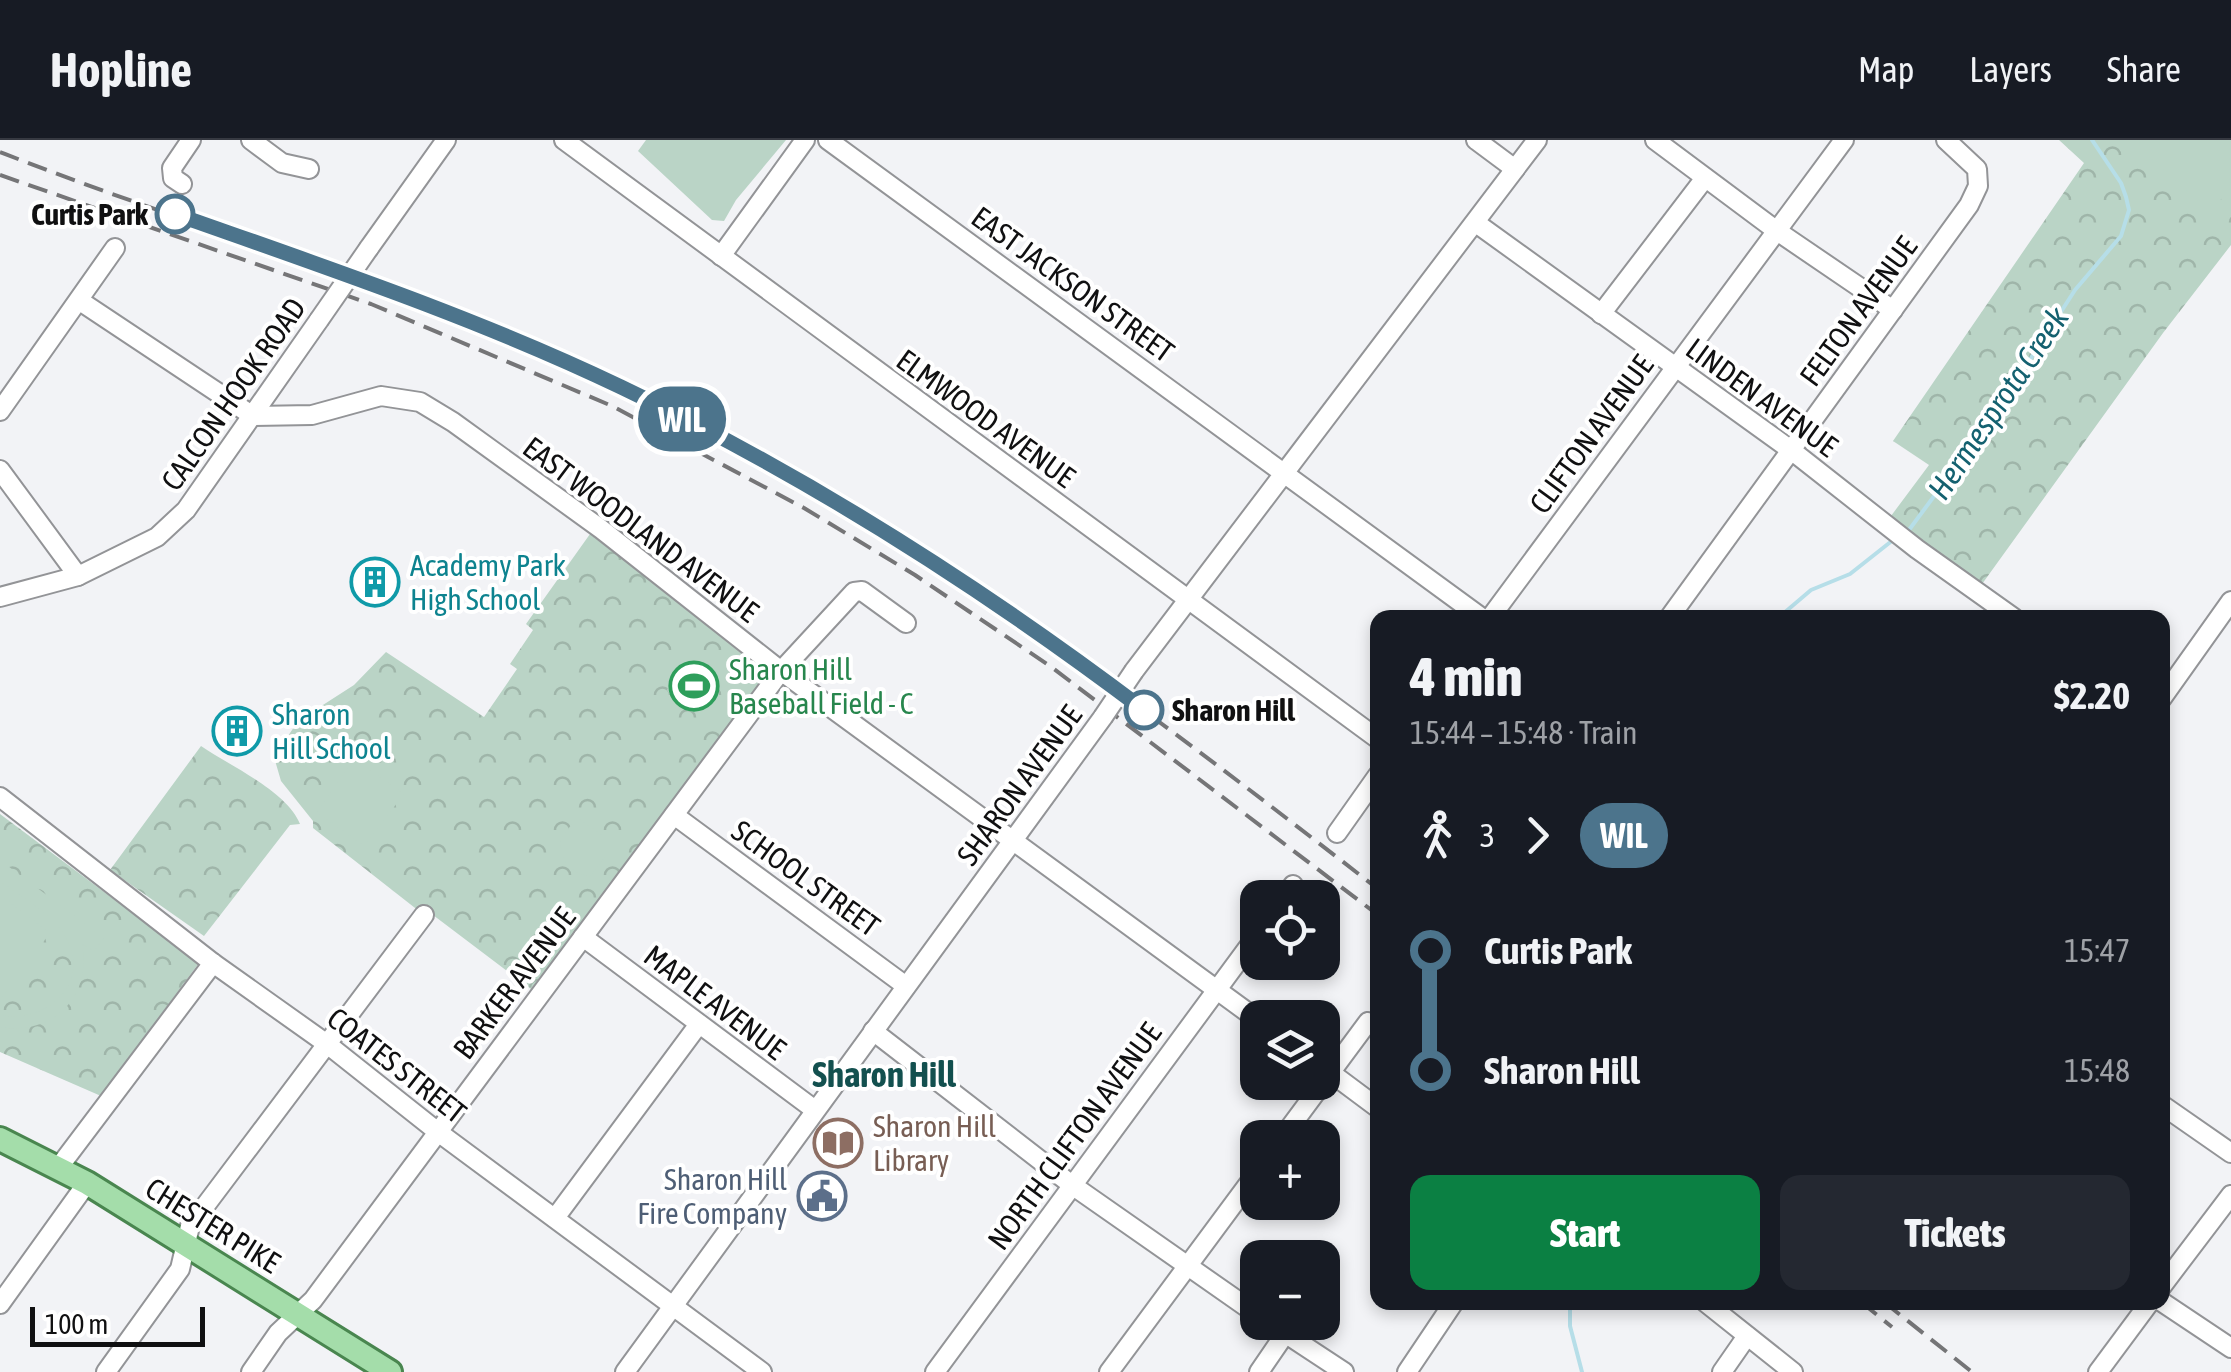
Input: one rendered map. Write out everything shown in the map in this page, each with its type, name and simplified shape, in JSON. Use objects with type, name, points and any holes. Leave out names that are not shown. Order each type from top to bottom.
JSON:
[{"type":"main road","name":"CHESTER PIKE","points":[[0,1139],[86,1183],[299,1313],[379,1369]]},
{"type":"street","points":[[182,184],[173,178],[172,168],[191,140]]},
{"type":"street","points":[[251,140],[282,164],[309,168]]},
{"type":"street","name":"CALCON HOOK ROAD","points":[[0,597],[78,576],[157,537],[186,510],[446,140]]},
{"type":"street","name":"ELMWOOD AVENUE","points":[[564,140],[1370,732]]},
{"type":"street","points":[[721,256],[805,140]]},
{"type":"street","name":"EAST JACKSON STREET","points":[[828,140],[1471,610]]},
{"type":"street","points":[[1476,140],[1514,169]]},
{"type":"street","name":"SHARON AVENUE","points":[[625,1372],[1188,598],[1537,140]]},
{"type":"street","points":[[1655,140],[1777,232],[1893,310]]},
{"type":"street","name":"CLIFTON AVENUE","points":[[1496,610],[1844,140]]},
{"type":"street","name":"FELTON AVENUE","points":[[1674,610],[1969,204],[1979,180],[1972,161],[1946,140]]},
{"type":"street","points":[[1602,314],[1705,178]]},
{"type":"street","name":"LINDEN AVENUE","points":[[1476,223],[1791,450],[1917,549],[2003,610]]},
{"type":"street","points":[[0,411],[115,248]]},
{"type":"street","points":[[80,300],[253,416]]},
{"type":"street","name":"EAST WOODLAND AVENUE","points":[[253,416],[297,417],[382,396],[420,402],[601,529],[780,671],[1240,1007]]},
{"type":"street","points":[[0,470],[78,576]]},
{"type":"street","name":"BARKER AVENUE","points":[[251,1372],[278,1333],[313,1300],[780,671],[854,592],[862,591],[906,624]]},
{"type":"street","points":[[2170,687],[2231,601]]},
{"type":"street","points":[[1337,833],[1370,786]]},
{"type":"street","name":"COATES STREET","points":[[0,797],[213,963],[327,1044],[438,1132],[762,1372]]},
{"type":"street","name":"SCHOOL STREET","points":[[674,815],[906,986]]},
{"type":"street","points":[[106,1372],[180,1269],[190,1226],[424,915]]},
{"type":"street","name":"MAPLE AVENUE","points":[[583,937],[815,1110]]},
{"type":"street","name":"NORTH CLIFTON AVENUE","points":[[935,1372],[1240,958]]},
{"type":"street","points":[[59,1168],[213,963]]},
{"type":"street","points":[[1340,1054],[1368,1022]]},
{"type":"street","points":[[555,1218],[698,1024]]},
{"type":"street","points":[[873,1031],[1072,1185],[1240,1303]]},
{"type":"street","points":[[1340,1080],[1370,1102]]},
{"type":"street","points":[[2170,1110],[2231,1152]]},
{"type":"street","points":[[0,1304],[86,1183]]},
{"type":"street","points":[[1108,1372],[1240,1195]]},
{"type":"street","points":[[2170,1275],[2231,1195]]},
{"type":"street","points":[[2170,1307],[2231,1348]]},
{"type":"street","points":[[1407,1372],[1449,1310]]},
{"type":"street","points":[[1715,1310],[1793,1372]]},
{"type":"street","points":[[2098,1372],[2144,1310]]},
{"type":"street","points":[[1722,1372],[1747,1336]]},
{"type":"street","points":[[1259,1372],[1280,1340]]},
{"type":"street","points":[[1293,1340],[1344,1372]]},
{"type":"green space","points":[[646,140],[786,140],[736,200],[724,221],[712,220],[638,151]]},
{"type":"green space","points":[[2059,140],[2231,140],[2231,245],[1977,591],[1885,524],[1929,465],[1893,441],[2084,163]]},
{"type":"green space","points":[[2148,140],[2226,140],[2221,149],[2231,159],[2231,190],[2209,211],[2141,149]]},
{"type":"green space","points":[[590,534],[773,670],[531,989],[433,915],[424,915],[313,828],[313,821],[281,781],[274,757],[298,721],[354,685],[386,652],[484,717],[517,669],[510,664],[533,630],[526,624]]},
{"type":"green space","name":"Sharon Hill Baseball Field - C","points":[[687,659],[712,676],[718,673],[722,688],[713,688],[697,713],[679,708],[667,690],[675,670]]},
{"type":"green space","points":[[201,746],[271,790],[300,824],[290,825],[204,936],[110,870]]},
{"type":"green space","points":[[354,759],[404,794],[364,846],[317,812]]},
{"type":"green space","points":[[0,814],[199,963],[101,1096],[0,1052]]},
{"type":"green space","points":[[577,817],[604,837],[619,837],[619,854],[607,854],[590,877],[571,868],[561,848],[560,840]]},
{"type":"green space","points":[[0,860],[104,938],[94,951],[82,944],[84,963],[74,996],[65,1009],[37,1025],[0,1027],[0,1015],[34,1013],[61,996],[73,969],[72,953],[52,920],[0,881]]},
{"type":"green space","points":[[0,895],[50,933],[0,1000]]},
{"type":"waterway","name":"Hermesprota Creek","points":[[1906,534],[1995,414],[2075,290],[2121,236],[2129,210],[2126,197],[2092,140]]},
{"type":"waterway","name":"Hermesprota Creek","points":[[1787,610],[1811,590],[1850,574],[1893,540]]},
{"type":"waterway","name":"Hermesprota Creek","points":[[1570,1310],[1570,1326],[1582,1372]]},
{"type":"railway","points":[[0,152],[469,321],[621,387],[723,439],[823,495],[1013,617],[1197,750],[1370,883]]},
{"type":"railway","points":[[0,175],[371,304],[612,406],[804,508],[915,575],[1050,666],[1370,909]]},
{"type":"railway","points":[[1871,1310],[1892,1327]]},
{"type":"railway","points":[[1894,1310],[1972,1372]]},
{"type":"train","name":"WIL","points":[[175,214],[378,284],[621,386],[814,489],[926,558],[1062,648],[1144,710]]},
{"type":"place","name":"Curtis Park","points":[[175,214]]},
{"type":"place","name":"Academy Park High School","points":[[375,582]]},
{"type":"place","name":"Sharon Hill Baseball Field - C","points":[[694,686]]},
{"type":"place","name":"Sharon Hill","points":[[1144,710]]},
{"type":"place","name":"Sharon Hill School","points":[[237,731]]},
{"type":"place","name":"Sharon Hill Library","points":[[838,1143]]},
{"type":"place","name":"Sharon Hill Fire Company","points":[[822,1196]]},
{"type":"district","name":"Sharon Hill","points":[[884,1074]]}]
